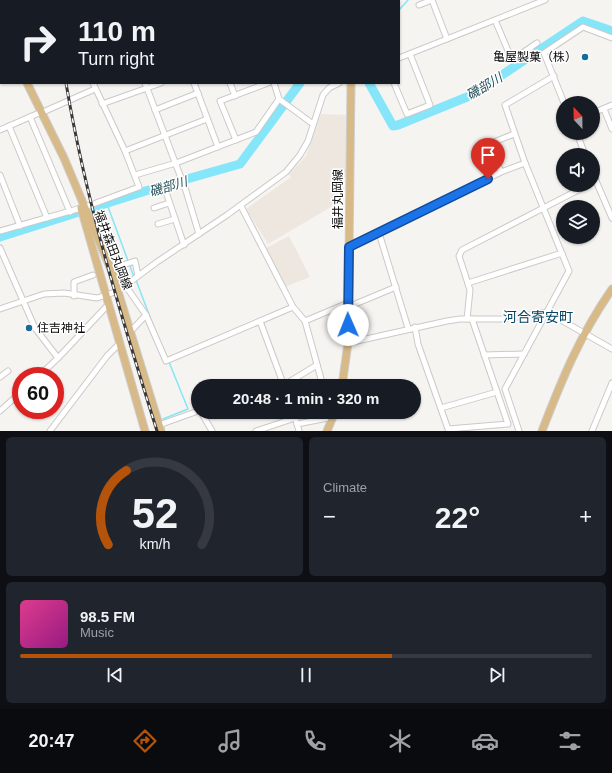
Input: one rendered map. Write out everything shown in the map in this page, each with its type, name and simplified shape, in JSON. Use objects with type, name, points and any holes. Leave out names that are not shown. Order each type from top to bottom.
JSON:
[{"type":"main road","name":"福井森田丸岡線","points":[[24,84],[41,113]]},
{"type":"main road","name":"福井森田丸岡線","points":[[28,84],[118,291],[160,428]]},
{"type":"main road","name":"福井丸岡線","points":[[343,379],[348,343],[351,84]]},
{"type":"main road","name":"福井森田丸岡線","points":[[84,210],[120,343],[146,431]]},
{"type":"main road","points":[[542,431],[567,366],[583,333],[612,289]]},
{"type":"main road","points":[[327,431],[331,419]]},
{"type":"street","points":[[419,5],[432,0],[447,39]]},
{"type":"street","points":[[400,58],[495,20],[538,1],[544,0]]},
{"type":"street","points":[[495,20],[512,60],[537,43]]},
{"type":"street","points":[[561,96],[544,53],[583,27],[612,38]]},
{"type":"street","points":[[394,84],[407,114],[430,105],[410,54]]},
{"type":"street","points":[[518,431],[505,389],[569,271],[525,163],[505,105],[554,76]]},
{"type":"street","points":[[0,231],[70,212],[84,210],[139,187],[125,151],[93,84]]},
{"type":"street","points":[[102,104],[146,86],[156,84]]},
{"type":"street","points":[[194,84],[218,147]]},
{"type":"street","points":[[230,84],[235,96]]},
{"type":"street","points":[[236,140],[220,101],[265,84]]},
{"type":"street","points":[[274,84],[283,102],[313,124]]},
{"type":"street","points":[[0,309],[44,294],[54,293],[93,298],[107,296],[118,291],[157,262],[241,206],[286,172],[300,155],[308,141],[323,95],[329,88],[337,84]]},
{"type":"street","points":[[146,86],[164,136],[176,163],[199,234]]},
{"type":"street","points":[[0,130],[95,89]]},
{"type":"street","points":[[155,110],[198,93]]},
{"type":"street","points":[[135,175],[176,163],[256,132],[283,102]]},
{"type":"street","points":[[600,110],[612,106]]},
{"type":"street","points":[[604,109],[612,129]]},
{"type":"street","points":[[30,117],[70,212]]},
{"type":"street","points":[[125,151],[207,119]]},
{"type":"street","points":[[9,126],[47,218]]},
{"type":"street","points":[[501,172],[489,144],[514,134]]},
{"type":"street","points":[[349,247],[501,172],[525,163]]},
{"type":"street","points":[[0,175],[20,226]]},
{"type":"street","points":[[165,189],[184,245]]},
{"type":"street","points":[[415,327],[418,344],[448,429],[508,424],[470,319],[470,290],[459,256],[462,250],[575,192]]},
{"type":"street","points":[[599,192],[612,218]]},
{"type":"street","points":[[154,208],[169,203]]},
{"type":"street","points":[[241,206],[293,307],[305,321],[320,379]]},
{"type":"street","points":[[158,224],[175,218]]},
{"type":"street","points":[[379,233],[408,328]]},
{"type":"street","points":[[0,248],[35,328],[58,358]]},
{"type":"street","points":[[468,283],[562,253]]},
{"type":"street","points":[[120,266],[135,261],[138,276]]},
{"type":"street","points":[[74,296],[74,282],[93,276]]},
{"type":"street","points":[[125,286],[146,315],[166,361],[293,307]]},
{"type":"street","points":[[305,321],[396,287]]},
{"type":"street","points":[[48,367],[106,306],[110,305]]},
{"type":"street","points":[[348,343],[408,328],[470,319],[505,319],[547,312],[612,349]]},
{"type":"street","points":[[130,332],[146,315]]},
{"type":"street","points":[[260,321],[281,379]]},
{"type":"street","points":[[50,431],[107,356],[120,343]]},
{"type":"street","points":[[484,355],[524,354]]},
{"type":"street","points":[[295,379],[317,365]]},
{"type":"street","points":[[0,377],[8,371]]},
{"type":"street","points":[[592,431],[612,383]]},
{"type":"street","points":[[441,408],[497,392]]},
{"type":"street","points":[[0,410],[12,400]]},
{"type":"street","points":[[160,428],[191,414]]},
{"type":"street","points":[[205,419],[212,431]]},
{"type":"street","points":[[256,431],[268,429],[293,419]]},
{"type":"street","points":[[295,419],[300,431]]},
{"type":"street","points":[[297,424],[315,419]]},
{"type":"shaded area","points":[[321,114],[346,115],[346,175],[331,207],[268,244],[246,209],[291,177],[289,174],[306,156]]},
{"type":"shaded area","points":[[289,236],[310,277],[285,287],[266,248]]},
{"type":"waterway","points":[[400,9],[408,0]]},
{"type":"waterway","name":"磯部川","points":[[370,84],[393,126],[398,125],[472,95],[583,21],[612,31]]},
{"type":"waterway","name":"磯部川","points":[[0,237],[155,188],[240,164],[299,84]]},
{"type":"waterway","points":[[107,204],[134,277]]},
{"type":"waterway","points":[[136,280],[153,325]]},
{"type":"waterway","points":[[163,419],[188,409],[169,362]]},
{"type":"railway","points":[[66,84],[74,127],[94,215],[130,345],[157,431]]},
{"type":"place","name":"亀屋製菓（株）","points":[[585,57]]},
{"type":"place","name":"住吉神社","points":[[29,328]]},
{"type":"district","name":"河合寄安町","points":[[538,317]]},
{"type":"route","points":[[348,325],[349,247],[488,179]]}]
